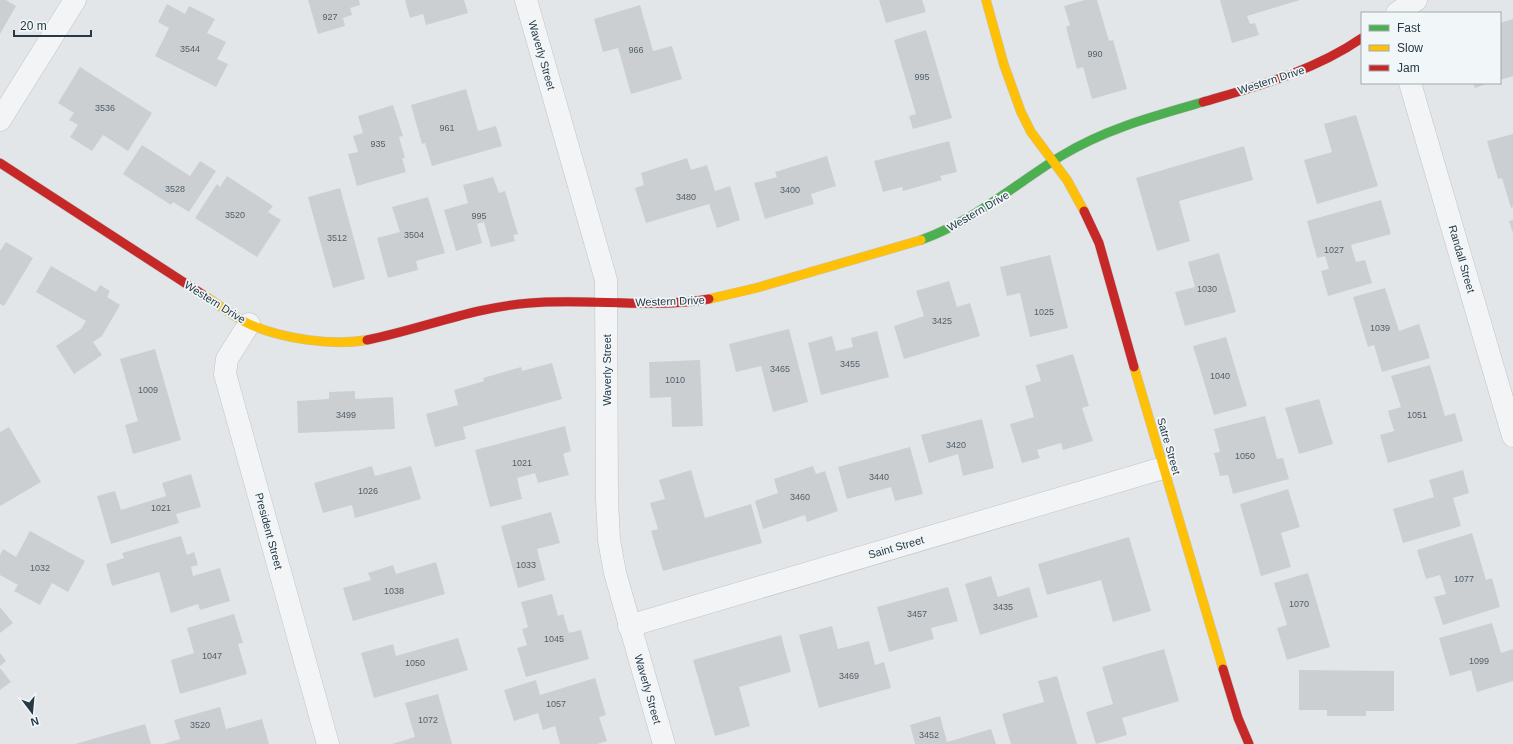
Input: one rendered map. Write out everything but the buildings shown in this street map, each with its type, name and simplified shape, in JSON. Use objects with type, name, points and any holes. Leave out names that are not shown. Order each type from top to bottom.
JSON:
[{"type":"street","points":[[0,120],[75,0]]},
{"type":"street","name":"Waverly Street","points":[[526,0],[604,269],[607,302],[608,521],[612,559],[629,626],[664,744]]},
{"type":"street","name":"Satre Street","points":[[986,0],[1010,84],[1021,113],[1036,140],[1054,161],[1083,209],[1099,244],[1163,468],[1238,718],[1249,744]]},
{"type":"street","points":[[1386,0],[1390,12]]},
{"type":"street","points":[[1398,12],[1416,0]]},
{"type":"street","name":"Western Drive","points":[[0,163],[249,324],[290,337],[344,343],[368,340],[452,316],[506,305],[558,300],[675,303],[717,298],[930,236],[974,215],[1054,161],[1089,140],[1116,130],[1288,76],[1320,64],[1361,39]]},
{"type":"street","name":"Randall Street","points":[[1410,84],[1513,436]]},
{"type":"street","name":"President Street","points":[[249,324],[227,359],[225,374],[328,744]]},
{"type":"street","name":"Saint Street","points":[[629,626],[1163,468]]},
{"type":"traffic: fast","points":[[921,240],[959,223],[1061,156],[1095,138],[1130,124],[1203,102]]},
{"type":"traffic: slow","points":[[986,0],[1004,65],[1021,112],[1031,132],[1067,180],[1084,211]]},
{"type":"traffic: slow","points":[[709,299],[756,288],[921,240]]},
{"type":"traffic: slow","points":[[205,296],[243,321],[277,334],[323,342],[354,342],[367,340]]},
{"type":"traffic: slow","points":[[1134,367],[1223,669]]},
{"type":"traffic: jam","points":[[1203,102],[1305,69],[1344,50],[1361,39]]},
{"type":"traffic: jam","points":[[0,163],[205,296]]},
{"type":"traffic: jam","points":[[1084,211],[1099,243],[1134,367]]},
{"type":"traffic: jam","points":[[367,340],[509,305],[552,302],[664,303],[709,299]]},
{"type":"traffic: jam","points":[[1223,669],[1238,718],[1249,744]]}]
